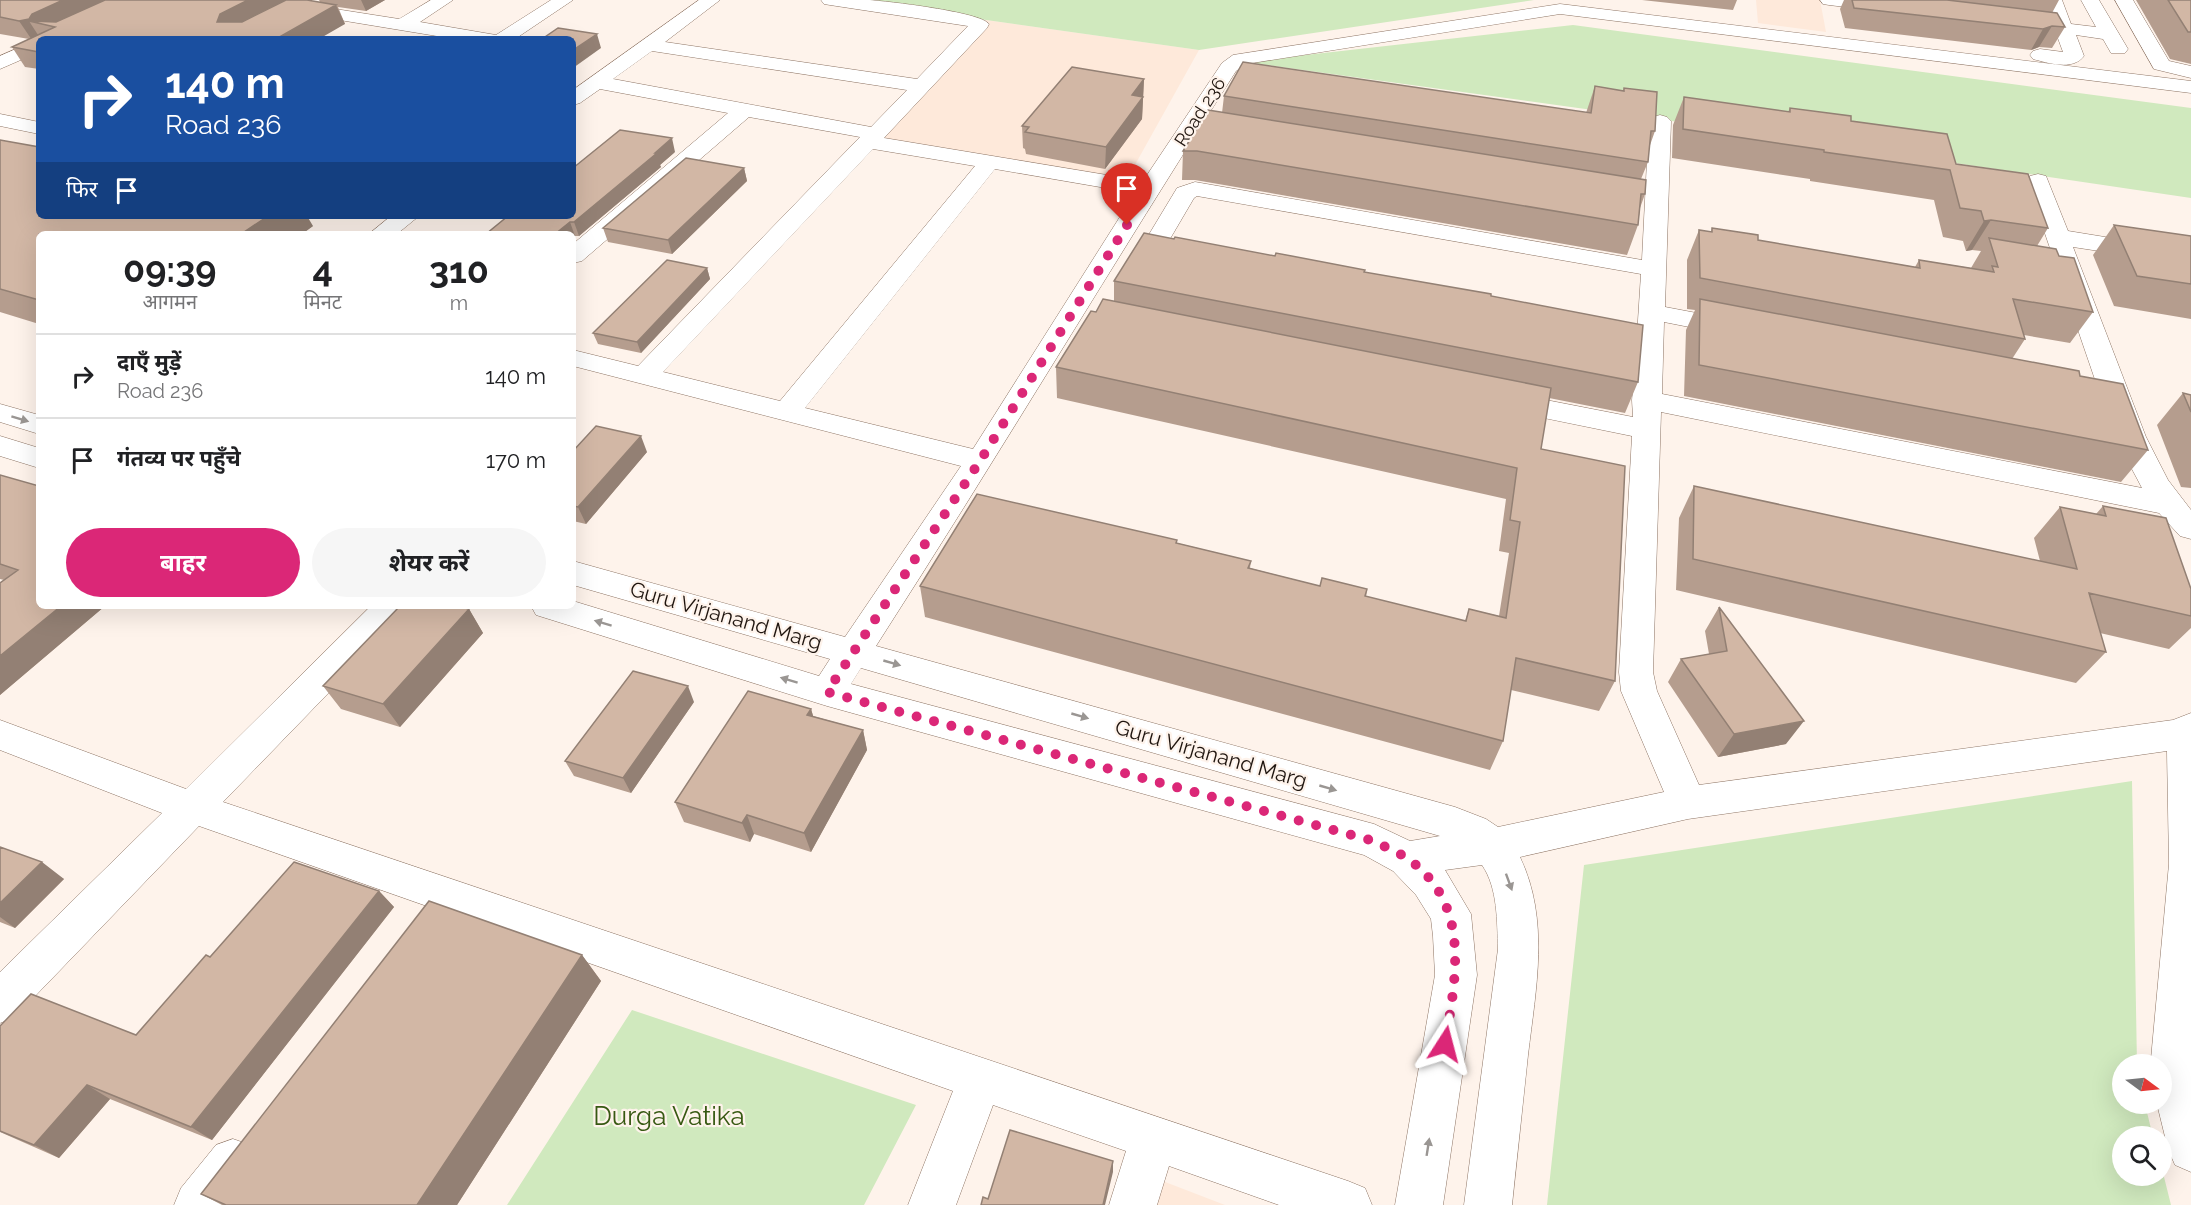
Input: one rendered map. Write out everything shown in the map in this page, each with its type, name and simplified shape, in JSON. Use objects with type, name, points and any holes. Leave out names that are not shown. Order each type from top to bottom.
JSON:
[{"type":"street","points":[[402,25],[444,0]]},
{"type":"street","points":[[507,36],[564,0]]},
{"type":"street","points":[[576,97],[711,0]]},
{"type":"street","points":[[644,376],[980,24],[978,21],[830,0]]},
{"type":"street","points":[[1824,0],[1830,36]]},
{"type":"street","points":[[1829,0],[1907,10]]},
{"type":"street","points":[[1830,36],[2073,58],[2053,0]]},
{"type":"street","points":[[2090,0],[2135,80]]},
{"type":"street","points":[[2124,0],[2162,65],[2191,72]]},
{"type":"street","points":[[278,18],[305,4],[402,25],[471,36]]},
{"type":"street","name":"Road 236","points":[[827,692],[980,461],[1083,316],[1115,242],[1150,190],[1201,130],[1229,67],[1245,57],[1563,4],[1830,36]]},
{"type":"street","points":[[2029,24],[2109,34]]},
{"type":"street","points":[[1830,36],[2191,87]]},
{"type":"street","points":[[648,45],[921,86]]},
{"type":"street","points":[[0,63],[36,46]]},
{"type":"street","points":[[596,82],[744,110],[989,163],[1120,183],[1150,190]]},
{"type":"street","points":[[576,253],[744,110]]},
{"type":"street","points":[[0,120],[36,127]]},
{"type":"street","points":[[1660,121],[1644,202],[1653,269],[1636,672],[1639,692],[1688,803]]},
{"type":"street","points":[[786,412],[989,163]]},
{"type":"street","points":[[2038,181],[2058,237],[2062,273],[2105,401],[2168,504],[2191,528]]},
{"type":"street","points":[[1210,262],[1164,253],[1155,246],[1185,193],[1190,190],[1653,269]]},
{"type":"street","points":[[385,231],[403,219]]},
{"type":"street","points":[[2058,237],[2191,258]]},
{"type":"street","points":[[1650,312],[1755,332]]},
{"type":"street","points":[[1568,330],[1649,346]]},
{"type":"street","points":[[576,359],[980,461]]},
{"type":"street","points":[[1481,396],[1645,429]]},
{"type":"street","points":[[1646,400],[2168,504]]},
{"type":"street","points":[[0,413],[36,424]]},
{"type":"street","points":[[0,446],[36,457]]},
{"type":"street","name":"Guru Virjanand Marg","points":[[576,574],[1455,824],[1482,837],[1491,846],[1502,864],[1512,888],[1518,918],[1519,949],[1488,1205]]},
{"type":"street","points":[[0,1002],[389,609]]},
{"type":"street","name":"Guru Virjanand Marg","points":[[558,609],[827,692],[1374,841],[1407,859],[1430,882],[1451,914],[1456,975],[1419,1205]]},
{"type":"street","points":[[1407,859],[1491,846],[1688,803],[2188,730],[2189,864],[2173,1059],[2175,1085],[2191,1149]]},
{"type":"street","points":[[0,735],[193,808],[432,908],[981,1078],[1348,1205]]},
{"type":"street","points":[[932,1205],[981,1078]]},
{"type":"street","points":[[198,1205],[258,1130]]},
{"type":"street","points":[[1133,1205],[1154,1138]]},
{"type":"shaded area","points":[[1756,0],[1820,0],[1826,32],[1758,23]]},
{"type":"shaded area","points":[[986,20],[1199,50],[1126,181],[874,141]]},
{"type":"shaded area","points":[[1134,1170],[1225,1205],[1122,1205]]},
{"type":"green space","points":[[845,0],[1534,0],[1199,50]]},
{"type":"green space","points":[[1573,25],[2191,108],[2191,198],[1665,120],[1244,62]]},
{"type":"green space","points":[[2132,781],[2137,1054],[2112,1054],[2112,1114],[2147,1114],[2150,1126],[2112,1126],[2112,1186],[2166,1186],[2171,1205],[1547,1205],[1584,865]]},
{"type":"green space","name":"Durga Vatika","points":[[632,1010],[916,1105],[864,1205],[507,1205]]},
{"type":"building","points":[[0,0],[63,0],[32,14],[29,19],[19,21],[0,17]]},
{"type":"building","points":[[105,0],[248,0],[220,14],[217,22],[242,22],[286,0],[307,0],[336,5],[281,36],[36,36],[36,51],[12,47],[55,27],[29,21],[56,22]]},
{"type":"building","points":[[1852,0],[1947,0],[2057,13],[2065,27],[2052,26],[2043,29],[1854,8]]},
{"type":"building","points":[[2168,0],[2191,0],[2191,32],[2188,32]]},
{"type":"building","points":[[558,28],[597,34],[576,48],[576,36],[546,36]]},
{"type":"building","points":[[1243,62],[1591,113],[1595,86],[1624,91],[1624,88],[1657,92],[1655,131],[1651,131],[1648,162],[1224,96]]},
{"type":"building","points":[[1072,67],[1144,79],[1132,95],[1143,97],[1106,147],[1025,132],[1029,127],[1022,126]]},
{"type":"building","points":[[1684,97],[1790,112],[1790,108],[1851,116],[1851,121],[1947,134],[1956,164],[2028,174],[2048,228],[1984,221],[1981,211],[1960,208],[1950,170],[1683,129]]},
{"type":"building","points":[[1208,110],[1646,180],[1645,194],[1641,194],[1638,225],[1197,151],[1183,151]]},
{"type":"building","points":[[620,130],[672,138],[574,222],[570,222],[559,231],[490,231],[504,219],[576,219],[576,166]]},
{"type":"building","points":[[0,140],[36,146],[36,219],[264,219],[246,231],[36,231],[36,299],[0,289]]},
{"type":"building","points":[[686,158],[744,168],[668,240],[603,228]]},
{"type":"building","points":[[2114,225],[2191,236],[2191,284],[2137,276]]},
{"type":"building","points":[[1712,228],[1758,235],[1758,240],[1920,268],[1919,260],[1994,272],[1992,266],[1998,267],[1989,238],[2056,249],[2059,256],[2074,258],[2093,312],[2013,299],[2025,339],[1700,278],[1699,230],[1712,232]]},
{"type":"building","points":[[1144,233],[1275,256],[1276,253],[1643,325],[1638,382],[1114,281]]},
{"type":"building","points":[[667,260],[707,268],[637,342],[593,333]]},
{"type":"building","points":[[1103,299],[1551,388],[1541,449],[1625,466],[1615,681],[1516,658],[1503,741],[920,586],[977,494],[1177,540],[1176,543],[1251,561],[1248,568],[1320,586],[1322,578],[1367,589],[1365,596],[1466,621],[1469,609],[1506,618],[1520,522],[1510,520],[1517,468],[1056,367],[1091,311],[1096,312]]},
{"type":"building","points":[[1700,299],[2079,371],[2080,376],[2123,384],[2148,450],[1699,365]]},
{"type":"building","points":[[2183,393],[2191,395],[2191,412]]},
{"type":"building","points":[[596,426],[641,436],[578,507],[576,507],[576,448]]},
{"type":"building","points":[[0,475],[36,485],[36,609],[57,609],[0,656],[0,583],[18,570],[0,564]]},
{"type":"building","points":[[1694,486],[2077,569],[2060,507],[2106,516],[2103,506],[2166,518],[2191,589],[2191,616],[2089,593],[2106,652],[1693,559]]},
{"type":"building","points":[[1719,607],[1804,721],[1734,734],[1681,659],[1727,651]]},
{"type":"building","points":[[397,609],[469,609],[383,704],[323,686]]},
{"type":"building","points":[[633,671],[688,686],[623,778],[565,761]]},
{"type":"building","points":[[748,691],[811,709],[807,715],[863,730],[804,833],[747,815],[742,823],[675,802]]},
{"type":"building","points":[[0,847],[42,862],[0,903]]},
{"type":"building","points":[[294,862],[379,891],[191,1127],[87,1085],[34,1145],[0,1131],[0,1026],[31,994],[136,1035],[206,955],[210,957]]},
{"type":"building","points":[[429,901],[582,955],[417,1205],[226,1205],[201,1194]]},
{"type":"building","points":[[1010,1130],[1113,1161],[1103,1205],[981,1205],[983,1197],[988,1199]]},
{"type":"route","points":[[1127,225],[980,461],[827,692],[1374,841],[1407,859],[1430,882],[1451,914],[1456,975],[1445,1044]]}]
